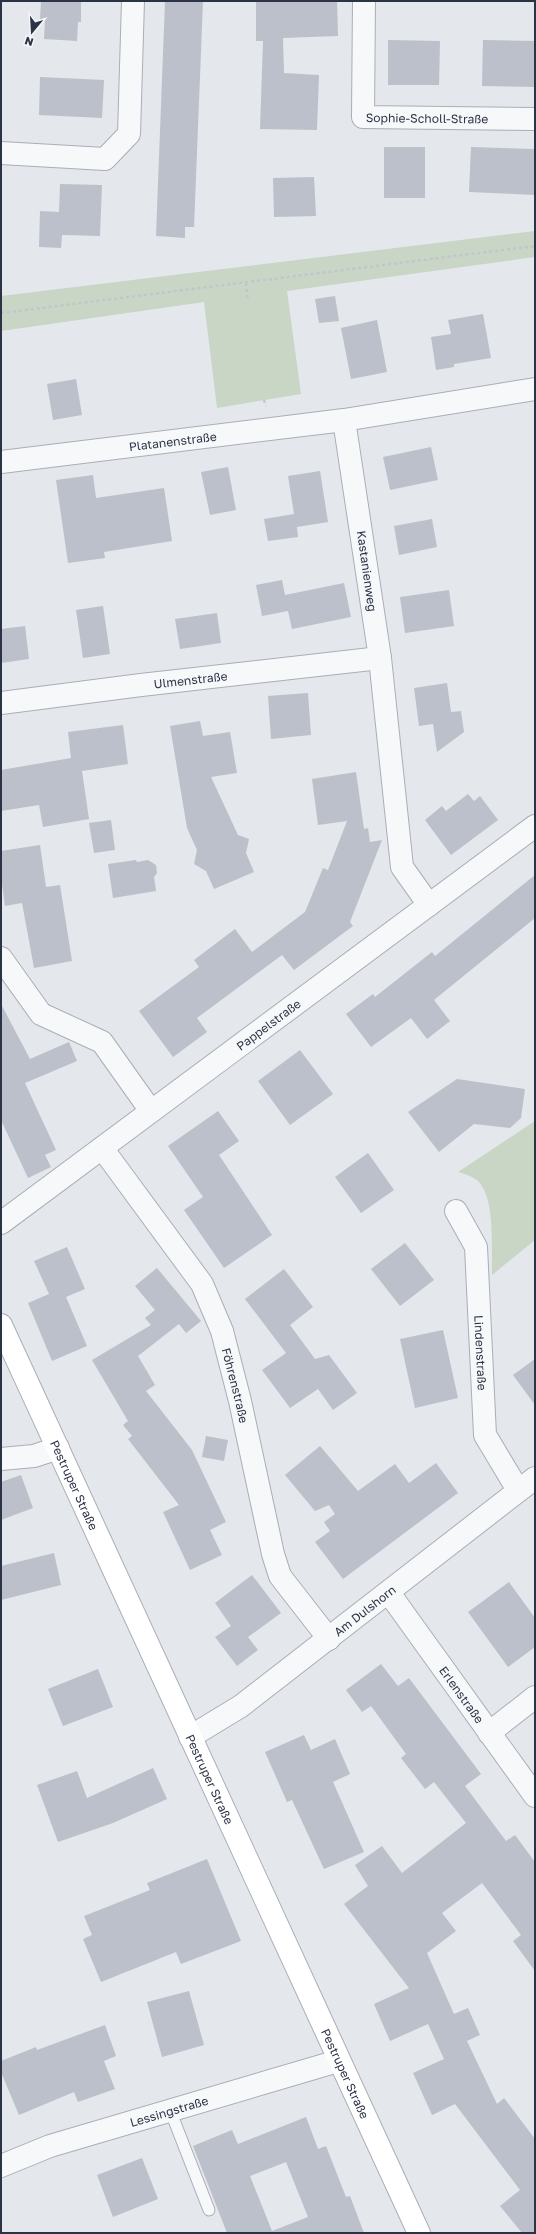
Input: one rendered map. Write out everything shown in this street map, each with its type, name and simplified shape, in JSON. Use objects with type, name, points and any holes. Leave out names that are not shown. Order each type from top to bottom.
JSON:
[{"type":"street","points":[[1,153],[105,159],[129,134],[133,1]]},
{"type":"street","name":"Sophie-Scholl-Straße","points":[[364,1],[363,117],[535,119]]},
{"type":"street","points":[[344,420],[535,389]]},
{"type":"street","name":"Platanenstraße","points":[[1,462],[344,420]]},
{"type":"street","name":"Kastanienweg","points":[[344,420],[380,658],[402,867],[429,905]]},
{"type":"street","name":"Ulmenstraße","points":[[1,703],[141,685],[380,658]]},
{"type":"street","name":"Pappelstraße","points":[[1,1223],[535,826]]},
{"type":"street","points":[[1,958],[41,1014],[102,1042],[152,1111]]},
{"type":"street","name":"Föhrenstraße","points":[[102,1148],[202,1284],[222,1332],[240,1401],[271,1547],[280,1576],[329,1639]]},
{"type":"street","name":"Lindenstraße","points":[[456,1211],[476,1247],[485,1435],[526,1484]]},
{"type":"street","name":"Pestruper Straße","points":[[1,1324],[338,2061],[419,2233]]},
{"type":"street","points":[[1,1458],[34,1456],[58,1448]]},
{"type":"street","name":"Am Dulshorn","points":[[190,1737],[241,1706],[389,1593],[526,1484]]},
{"type":"street","name":"Erlenstraße","points":[[389,1593],[535,1796]]},
{"type":"street","points":[[489,1733],[535,1697]]},
{"type":"street","name":"Lessingstraße","points":[[1,2166],[50,2146],[338,2061]]},
{"type":"lane","points":[[170,2110],[209,2210]]},
{"type":"path","points":[[1,313],[535,246]]},
{"type":"path","points":[[246,283],[248,301]]},
{"type":"green space","points":[[535,231],[535,257],[287,291],[301,394],[217,408],[204,302],[1,331],[1,296]]},
{"type":"green space","points":[[535,1121],[535,1240],[492,1275],[492,1239],[488,1200],[484,1189],[478,1181],[471,1176],[458,1172]]},
{"type":"building","points":[[41,1],[81,1],[81,22],[78,22],[77,41],[44,39],[45,20],[40,20]]},
{"type":"building","points":[[165,1],[203,1],[194,227],[185,227],[185,238],[156,236]]},
{"type":"building","points":[[256,1],[337,1],[338,36],[283,38],[284,73],[319,75],[317,130],[260,129],[263,41],[256,41]]},
{"type":"building","points":[[388,40],[440,41],[439,85],[388,85]]},
{"type":"building","points":[[483,40],[535,41],[535,87],[482,86]]},
{"type":"building","points":[[40,77],[104,80],[102,118],[39,115]]},
{"type":"building","points":[[384,147],[425,147],[425,198],[384,198]]},
{"type":"building","points":[[471,147],[535,149],[535,195],[469,192]]},
{"type":"building","points":[[314,177],[316,216],[274,217],[273,178]]},
{"type":"building","points":[[60,184],[102,185],[100,236],[62,235],[61,248],[39,247],[40,211],[59,212]]},
{"type":"building","points":[[335,296],[339,321],[319,323],[315,299]]},
{"type":"building","points":[[483,314],[491,358],[454,364],[454,367],[436,370],[431,337],[451,334],[448,320]]},
{"type":"building","points":[[377,320],[387,372],[351,379],[341,328]]},
{"type":"building","points":[[76,379],[82,415],[53,420],[47,384]]},
{"type":"building","points":[[431,447],[438,480],[390,490],[383,457]]},
{"type":"building","points":[[228,467],[236,510],[210,515],[201,472]]},
{"type":"building","points":[[320,471],[328,522],[297,527],[298,537],[268,541],[264,519],[294,514],[288,476]]},
{"type":"building","points":[[93,475],[96,498],[164,488],[172,541],[104,552],[105,558],[68,563],[56,480]]},
{"type":"building","points":[[432,519],[437,547],[399,555],[394,526]]},
{"type":"building","points":[[282,580],[285,595],[344,583],[351,617],[292,629],[288,611],[262,616],[256,585]]},
{"type":"building","points":[[449,590],[454,626],[405,633],[400,597]]},
{"type":"building","points":[[103,606],[110,654],[83,658],[76,610]]},
{"type":"building","points":[[217,613],[221,643],[180,649],[175,619]]},
{"type":"building","points":[[25,626],[29,659],[1,663],[1,629]]},
{"type":"building","points":[[447,683],[451,712],[461,711],[464,732],[437,752],[433,724],[419,726],[414,688]]},
{"type":"building","points":[[308,693],[311,735],[271,739],[268,696]]},
{"type":"building","points":[[200,721],[203,736],[230,732],[237,773],[211,777],[238,835],[249,839],[246,853],[254,872],[214,889],[206,871],[194,864],[197,850],[187,828],[170,726]]},
{"type":"building","points":[[123,725],[128,764],[82,771],[89,819],[43,827],[39,805],[1,811],[1,770],[71,758],[68,732]]},
{"type":"building","points":[[356,772],[364,829],[368,828],[370,842],[382,840],[350,922],[353,926],[294,970],[282,955],[197,1018],[207,1032],[173,1057],[139,1011],[199,967],[194,960],[235,929],[252,952],[305,912],[323,868],[328,870],[347,821],[318,825],[312,779]]},
{"type":"building","points":[[468,794],[474,801],[480,796],[498,820],[451,855],[425,820],[442,806],[446,811]]},
{"type":"building","points":[[111,820],[115,850],[94,853],[89,823]]},
{"type":"building","points":[[40,845],[46,887],[60,885],[72,961],[34,968],[22,903],[5,906],[1,877],[1,851]]},
{"type":"building","points":[[136,860],[137,862],[148,860],[156,865],[157,873],[154,877],[156,891],[113,898],[108,864]]},
{"type":"building","points":[[535,875],[535,918],[434,1000],[450,1021],[427,1039],[411,1018],[371,1047],[346,1014],[373,994],[375,997],[432,952],[435,956]]},
{"type":"building","points":[[1,1004],[30,1059],[69,1042],[77,1061],[25,1083],[56,1150],[45,1155],[51,1167],[28,1178],[1,1120]]},
{"type":"building","points":[[300,1050],[333,1094],[290,1125],[258,1081]]},
{"type":"building","points":[[457,1079],[525,1089],[521,1118],[510,1128],[474,1124],[439,1152],[408,1112]]},
{"type":"building","points":[[218,1111],[239,1141],[219,1155],[272,1235],[224,1268],[184,1210],[203,1197],[168,1146]]},
{"type":"building","points":[[368,1153],[394,1190],[361,1213],[335,1177]]},
{"type":"building","points":[[405,1243],[434,1280],[400,1306],[371,1269]]},
{"type":"building","points":[[67,1247],[85,1289],[66,1297],[87,1346],[52,1361],[28,1303],[49,1294],[34,1261]]},
{"type":"building","points":[[157,1268],[201,1321],[186,1333],[179,1324],[138,1356],[155,1385],[146,1391],[192,1450],[226,1522],[210,1530],[222,1555],[190,1570],[163,1512],[179,1505],[128,1439],[132,1436],[123,1425],[128,1421],[92,1360],[151,1325],[145,1318],[155,1310],[135,1286]]},
{"type":"building","points":[[284,1269],[313,1307],[290,1325],[315,1359],[329,1355],[357,1393],[333,1410],[318,1389],[290,1408],[262,1370],[286,1353],[245,1299]]},
{"type":"building","points":[[443,1330],[458,1398],[415,1408],[400,1339]]},
{"type":"building","points":[[535,1359],[535,1405],[513,1375]]},
{"type":"building","points":[[206,1436],[228,1440],[224,1461],[202,1457]]},
{"type":"building","points":[[320,1446],[358,1491],[395,1464],[409,1483],[436,1463],[458,1493],[343,1579],[315,1542],[330,1531],[324,1522],[335,1514],[329,1505],[315,1511],[285,1475]]},
{"type":"building","points":[[21,1475],[33,1508],[1,1520],[1,1482]]},
{"type":"building","points":[[54,1553],[61,1585],[1,1600],[1,1566]]},
{"type":"building","points":[[252,1575],[281,1613],[248,1637],[258,1650],[237,1666],[215,1637],[231,1626],[215,1603]]},
{"type":"building","points":[[509,1582],[535,1618],[535,1647],[508,1667],[468,1612]]},
{"type":"building","points":[[381,1664],[398,1686],[409,1678],[481,1774],[465,1786],[506,1841],[515,1835],[535,1862],[535,1971],[513,1941],[521,1935],[482,1883],[442,1913],[456,1931],[427,1953],[454,2014],[468,2008],[480,2035],[467,2041],[497,2104],[504,2098],[535,2139],[535,2233],[522,2233],[500,2206],[520,2190],[455,2104],[432,2115],[413,2073],[444,2059],[428,2024],[390,2041],[374,2004],[409,1988],[344,1904],[368,1886],[355,1865],[382,1846],[402,1873],[466,1823],[434,1782],[425,1789],[401,1758],[406,1754],[371,1706],[362,1712],[346,1690]]},
{"type":"building","points":[[98,1669],[113,1707],[63,1726],[48,1689]]},
{"type":"building","points":[[304,1735],[311,1750],[335,1739],[350,1774],[333,1782],[364,1852],[324,1869],[292,1800],[287,1802],[265,1752]]},
{"type":"building","points":[[153,1768],[167,1799],[113,1823],[58,1842],[37,1785],[77,1771],[87,1798]]},
{"type":"building","points":[[207,1859],[241,1941],[181,1964],[176,1952],[101,1982],[83,1939],[92,1935],[84,1916],[150,1890],[147,1883]]},
{"type":"building","points":[[189,1991],[204,2045],[162,2057],[147,2002]]},
{"type":"building","points":[[105,2025],[116,2056],[104,2061],[115,2089],[78,2102],[74,2092],[19,2115],[1,2072],[1,2061],[36,2047],[37,2050]]},
{"type":"building","points":[[306,2117],[318,2149],[326,2146],[346,2197],[350,2196],[364,2233],[227,2233],[193,2146],[232,2130],[238,2144]],"holes":[[[286,2162],[308,2217],[272,2231],[250,2176]]]},
{"type":"building","points":[[142,2158],[158,2199],[113,2217],[97,2175]]}]
